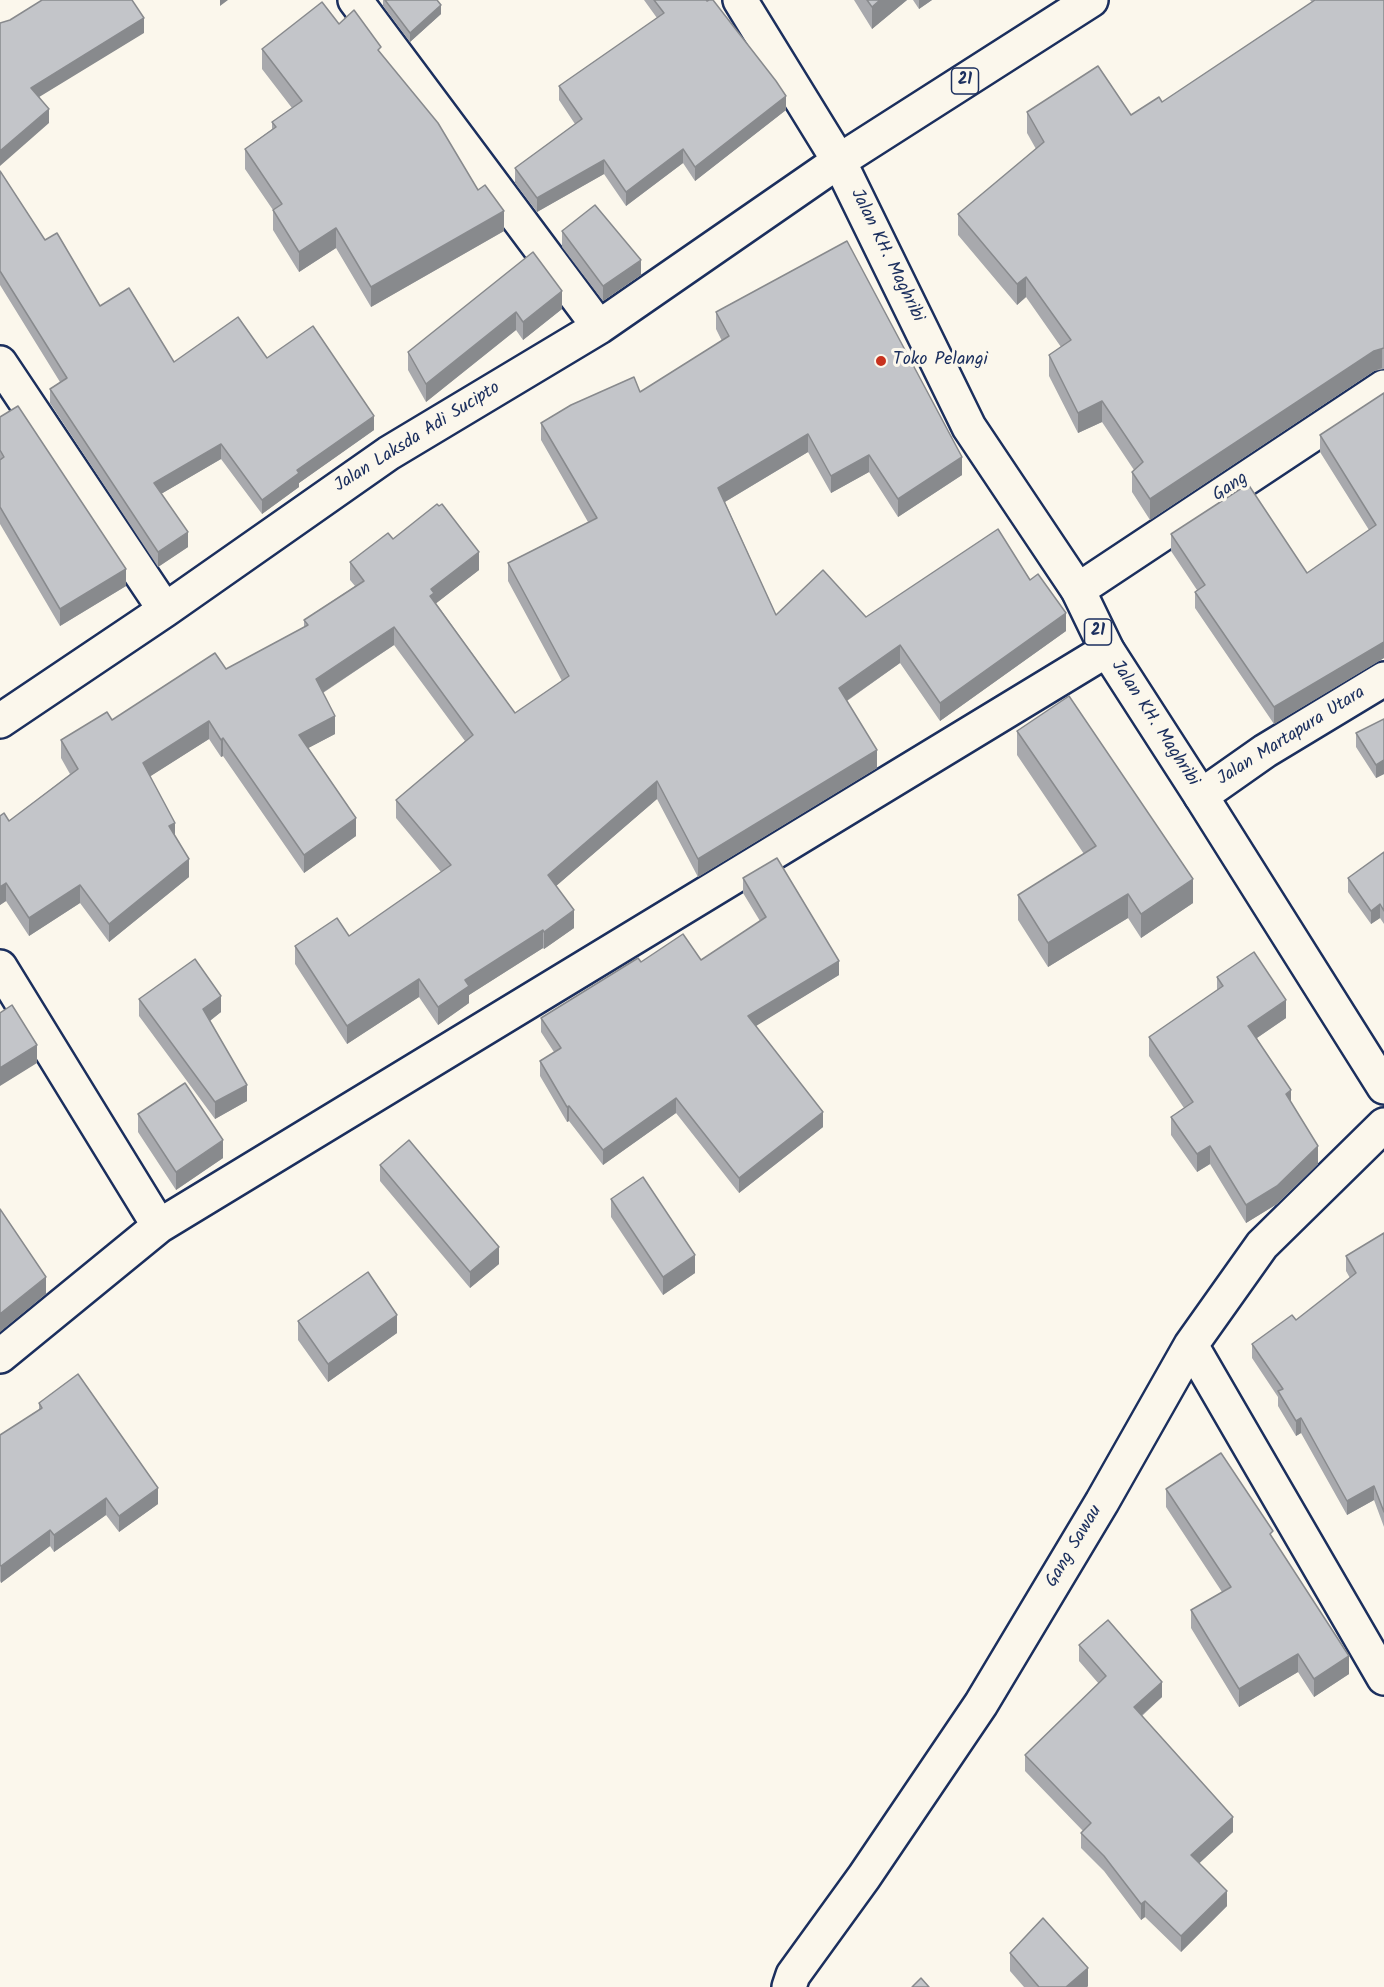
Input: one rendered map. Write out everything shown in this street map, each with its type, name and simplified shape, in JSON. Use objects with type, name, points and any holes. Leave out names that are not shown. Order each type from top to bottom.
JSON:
[{"type":"main road","points":[[0,20],[31,0]]},
{"type":"main road","points":[[354,0],[599,327]]},
{"type":"main road","name":"Jalan KH. Maghribi","points":[[740,0],[839,161],[969,427],[1078,590],[1107,650],[1384,1087]]},
{"type":"main road","name":"21","points":[[839,161],[1091,0]]},
{"type":"main road","name":"Jalan Laksda Adi Sucipto","points":[[0,721],[165,610],[389,453],[599,327],[839,161]]},
{"type":"main road","points":[[0,363],[165,610]]},
{"type":"main road","name":"Gang","points":[[1078,590],[1384,387]]},
{"type":"main road","points":[[0,1356],[159,1226],[1107,650]]},
{"type":"main road","name":"Jalan Martapura Utara","points":[[1201,796],[1265,751],[1384,679]]},
{"type":"main road","points":[[0,967],[159,1226]]},
{"type":"main road","name":"Gang Sawau","points":[[789,1987],[793,1975],[864,1877],[981,1704],[1102,1502],[1191,1345],[1262,1245],[1384,1125]]},
{"type":"main road","points":[[1191,1345],[1384,1678]]},
{"type":"building","points":[[42,0],[132,0],[144,18],[31,88],[49,109],[0,151],[0,23],[10,20]]},
{"type":"building","points":[[385,0],[437,0],[441,5],[410,33]]},
{"type":"building","points":[[654,0],[713,0],[786,96],[695,167],[683,149],[626,192],[604,160],[537,198],[515,168],[582,119],[559,86],[664,13]]},
{"type":"building","points":[[867,0],[880,0],[872,7]]},
{"type":"building","points":[[1315,0],[1384,0],[1384,348],[1374,351],[1150,499],[1132,472],[1143,462],[1102,401],[1078,413],[1049,355],[1071,340],[1026,277],[1017,284],[958,214],[1044,142],[1027,112],[1098,66],[1131,115],[1159,97],[1162,102]]},
{"type":"building","points":[[322,2],[339,24],[354,10],[381,47],[378,50],[438,123],[478,190],[485,185],[504,211],[371,287],[336,228],[299,252],[273,210],[282,204],[245,149],[276,127],[272,122],[302,101],[262,49]]},
{"type":"building","points":[[0,171],[45,240],[57,233],[100,306],[129,288],[174,362],[238,317],[267,358],[313,326],[374,416],[297,470],[299,473],[262,500],[221,444],[154,483],[188,532],[158,552],[50,389],[67,378],[0,271]]},
{"type":"building","points":[[595,205],[641,260],[603,286],[562,231]]},
{"type":"building","points":[[847,241],[962,457],[898,499],[869,455],[831,476],[808,434],[718,488],[776,615],[823,570],[866,617],[998,529],[1030,580],[1038,574],[1066,613],[940,703],[900,645],[839,688],[877,750],[698,859],[657,781],[548,875],[574,910],[544,932],[543,930],[465,980],[469,986],[438,1007],[419,979],[347,1026],[295,946],[337,918],[349,936],[451,865],[396,800],[473,735],[394,627],[316,679],[335,716],[299,735],[356,818],[304,855],[209,721],[143,763],[175,823],[169,826],[189,859],[109,924],[80,885],[29,918],[6,883],[0,887],[0,816],[4,813],[9,821],[78,769],[61,740],[107,712],[112,720],[215,653],[226,669],[308,625],[304,620],[364,581],[350,562],[388,533],[393,539],[437,504],[439,506],[442,504],[479,552],[431,589],[434,593],[430,596],[515,713],[569,676],[508,563],[597,518],[541,423],[571,405],[634,377],[640,392],[729,336],[716,312]]},
{"type":"building","points":[[533,252],[562,291],[523,322],[516,312],[426,384],[408,352]]},
{"type":"building","points":[[1384,393],[1384,642],[1274,707],[1195,592],[1205,585],[1171,534],[1248,484],[1307,573],[1376,525],[1320,435]]},
{"type":"building","points":[[18,406],[126,569],[60,609],[0,507],[0,460],[4,457],[0,450],[0,417]]},
{"type":"building","points":[[1069,696],[1193,879],[1141,914],[1128,894],[1048,943],[1018,895],[1096,846],[1017,731]]},
{"type":"building","points":[[1384,719],[1384,760],[1376,765],[1356,733]]},
{"type":"building","points":[[1384,852],[1384,911],[1380,904],[1371,911],[1348,878]]},
{"type":"building","points":[[777,858],[839,961],[748,1016],[823,1112],[739,1178],[676,1098],[603,1150],[569,1106],[567,1107],[540,1061],[561,1048],[541,1018],[638,958],[641,962],[683,934],[701,960],[766,917],[743,878]]},
{"type":"building","points":[[1254,952],[1286,1000],[1248,1026],[1291,1090],[1286,1094],[1318,1146],[1277,1186],[1246,1205],[1210,1146],[1197,1154],[1171,1117],[1193,1102],[1149,1037],[1223,986],[1217,977]]},
{"type":"building","points":[[195,959],[221,996],[203,1009],[247,1085],[215,1102],[139,999]]},
{"type":"building","points":[[12,1005],[37,1045],[0,1068],[0,1013]]},
{"type":"building","points":[[185,1083],[223,1140],[176,1172],[138,1114]]},
{"type":"building","points":[[409,1140],[499,1247],[470,1272],[380,1165]]},
{"type":"building","points":[[643,1177],[695,1255],[663,1277],[611,1199]]},
{"type":"building","points":[[0,1209],[46,1277],[0,1314]]},
{"type":"building","points":[[1384,1233],[1384,1512],[1374,1486],[1347,1501],[1301,1418],[1296,1421],[1278,1391],[1283,1389],[1252,1344],[1292,1315],[1296,1320],[1356,1273],[1346,1256]]},
{"type":"building","points":[[368,1272],[397,1315],[328,1364],[298,1321]]},
{"type":"building","points":[[78,1374],[158,1488],[119,1516],[106,1498],[54,1535],[50,1530],[1,1566],[0,1435],[42,1408],[39,1403]]},
{"type":"building","points":[[1221,1453],[1273,1531],[1270,1534],[1349,1656],[1314,1679],[1298,1654],[1239,1689],[1191,1610],[1231,1587],[1166,1489]]},
{"type":"building","points":[[1108,1620],[1162,1682],[1134,1707],[1233,1817],[1191,1855],[1227,1891],[1181,1936],[1145,1901],[1141,1904],[1104,1856],[1081,1833],[1091,1823],[1025,1755],[1106,1676],[1079,1645]]},
{"type":"building","points":[[1043,1918],[1088,1968],[1066,1987],[1039,1987],[1010,1953]]},
{"type":"building","points":[[921,1978],[929,1987],[912,1987]]},
{"type":"place","name":"Toko Pelangi","points":[[881,361]]}]
